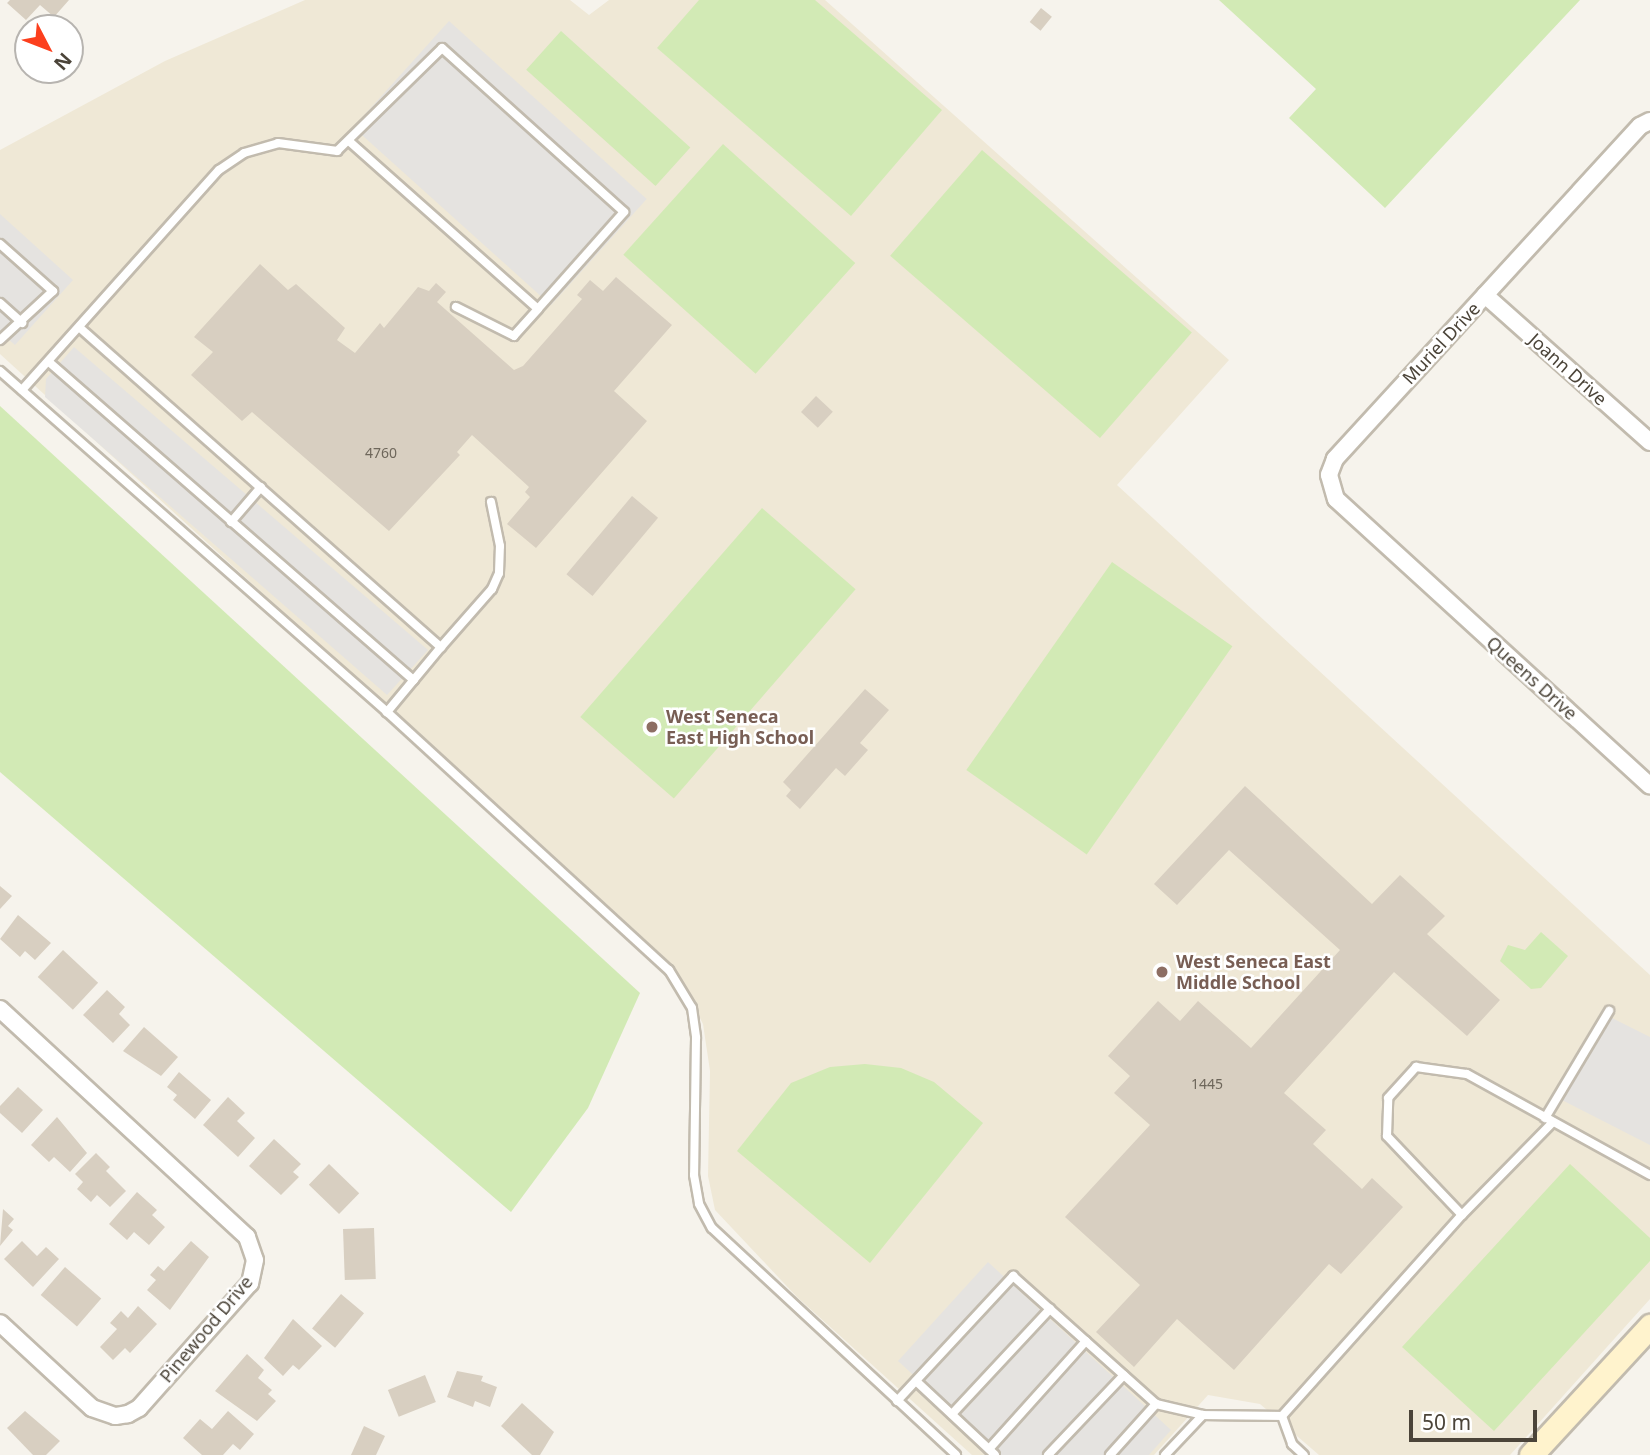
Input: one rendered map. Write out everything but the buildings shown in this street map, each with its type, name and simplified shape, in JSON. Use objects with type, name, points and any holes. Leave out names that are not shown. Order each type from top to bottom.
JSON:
[{"type":"main road","points":[[1531,1455],[1650,1326]]},
{"type":"street","name":"Muriel Drive","points":[[1415,571],[1336,499],[1329,475],[1335,459],[1640,126],[1650,121]]},
{"type":"street","name":"Joann Drive","points":[[1485,295],[1650,442]]},
{"type":"street","name":"Queens Drive","points":[[1415,571],[1650,786]]},
{"type":"street","name":"Pinewood Drive","points":[[0,1009],[247,1237],[255,1260],[250,1283],[139,1408],[128,1414],[115,1416],[92,1408],[0,1323]]},
{"type":"lane","points":[[22,390],[219,170],[244,153],[278,143],[337,151],[350,142],[442,48],[624,212],[514,336],[456,307]]},
{"type":"lane","points":[[350,142],[538,309]]},
{"type":"lane","points":[[0,244],[53,291],[22,323],[0,340]]},
{"type":"lane","points":[[0,303],[22,323]]},
{"type":"lane","points":[[80,328],[441,647]]},
{"type":"lane","points":[[49,362],[414,680]]},
{"type":"lane","points":[[0,371],[387,712],[682,987],[692,1008],[696,1038],[694,1175],[699,1204],[712,1228],[957,1455]]},
{"type":"lane","points":[[231,522],[261,487]]},
{"type":"lane","points":[[387,712],[492,589],[499,573],[500,546],[491,502]]},
{"type":"lane","points":[[897,1401],[1013,1276],[1156,1404],[1203,1415],[1282,1416],[1549,1120],[1609,1010]]},
{"type":"lane","points":[[1462,1215],[1387,1136],[1388,1098],[1416,1067],[1467,1074],[1650,1175]]},
{"type":"lane","points":[[951,1414],[1049,1309]]},
{"type":"lane","points":[[916,1381],[992,1452],[1086,1341]]},
{"type":"lane","points":[[1048,1455],[1124,1375]]},
{"type":"lane","points":[[1110,1455],[1156,1404]]},
{"type":"lane","points":[[1165,1455],[1203,1415]]},
{"type":"lane","points":[[1282,1416],[1292,1444],[1304,1455]]},
{"type":"shaded area","points":[[305,0],[570,0],[589,15],[609,0],[825,0],[1229,360],[1117,485],[1650,975],[1650,1299],[1510,1455],[1319,1455],[1260,1404],[1208,1395],[1154,1455],[972,1455],[797,1297],[715,1210],[708,1176],[710,1071],[703,1024],[675,969],[0,354],[0,150],[165,61]]},
{"type":"shaded area","points":[[449,21],[647,199],[551,305],[353,127]]},
{"type":"shaded area","points":[[0,214],[73,280],[15,345],[0,332]]},
{"type":"shaded area","points":[[74,347],[428,650],[387,695],[45,397],[46,379]]},
{"type":"shaded area","points":[[1602,1013],[1650,1037],[1650,1145],[1558,1098]]},
{"type":"shaded area","points":[[988,1262],[1171,1430],[1149,1455],[1001,1455],[898,1361]]},
{"type":"green space","points":[[699,0],[815,0],[942,110],[851,216],[657,48]]},
{"type":"green space","points":[[1219,0],[1580,0],[1385,208],[1289,118],[1316,89]]},
{"type":"green space","points":[[561,31],[690,147],[656,186],[526,70]]},
{"type":"green space","points":[[723,144],[855,263],[756,374],[623,255]]},
{"type":"green space","points":[[982,150],[1192,332],[1100,438],[890,256]]},
{"type":"green space","points":[[0,406],[640,993],[588,1108],[511,1212],[0,772]]},
{"type":"green space","points":[[762,508],[856,589],[674,798],[580,717]]},
{"type":"green space","points":[[1112,562],[1232,646],[1087,854],[966,770]]},
{"type":"green space","points":[[1541,932],[1568,956],[1541,988],[1531,989],[1500,961],[1508,945],[1525,950]]},
{"type":"green space","points":[[865,1064],[901,1068],[934,1082],[983,1123],[870,1263],[737,1151],[791,1083],[830,1067]]},
{"type":"green space","points":[[1570,1164],[1650,1238],[1650,1261],[1494,1431],[1402,1347]]},
{"type":"place","name":"West Seneca East High School","points":[[652,727]]},
{"type":"place","name":"West Seneca East Middle School","points":[[1162,972]]}]
